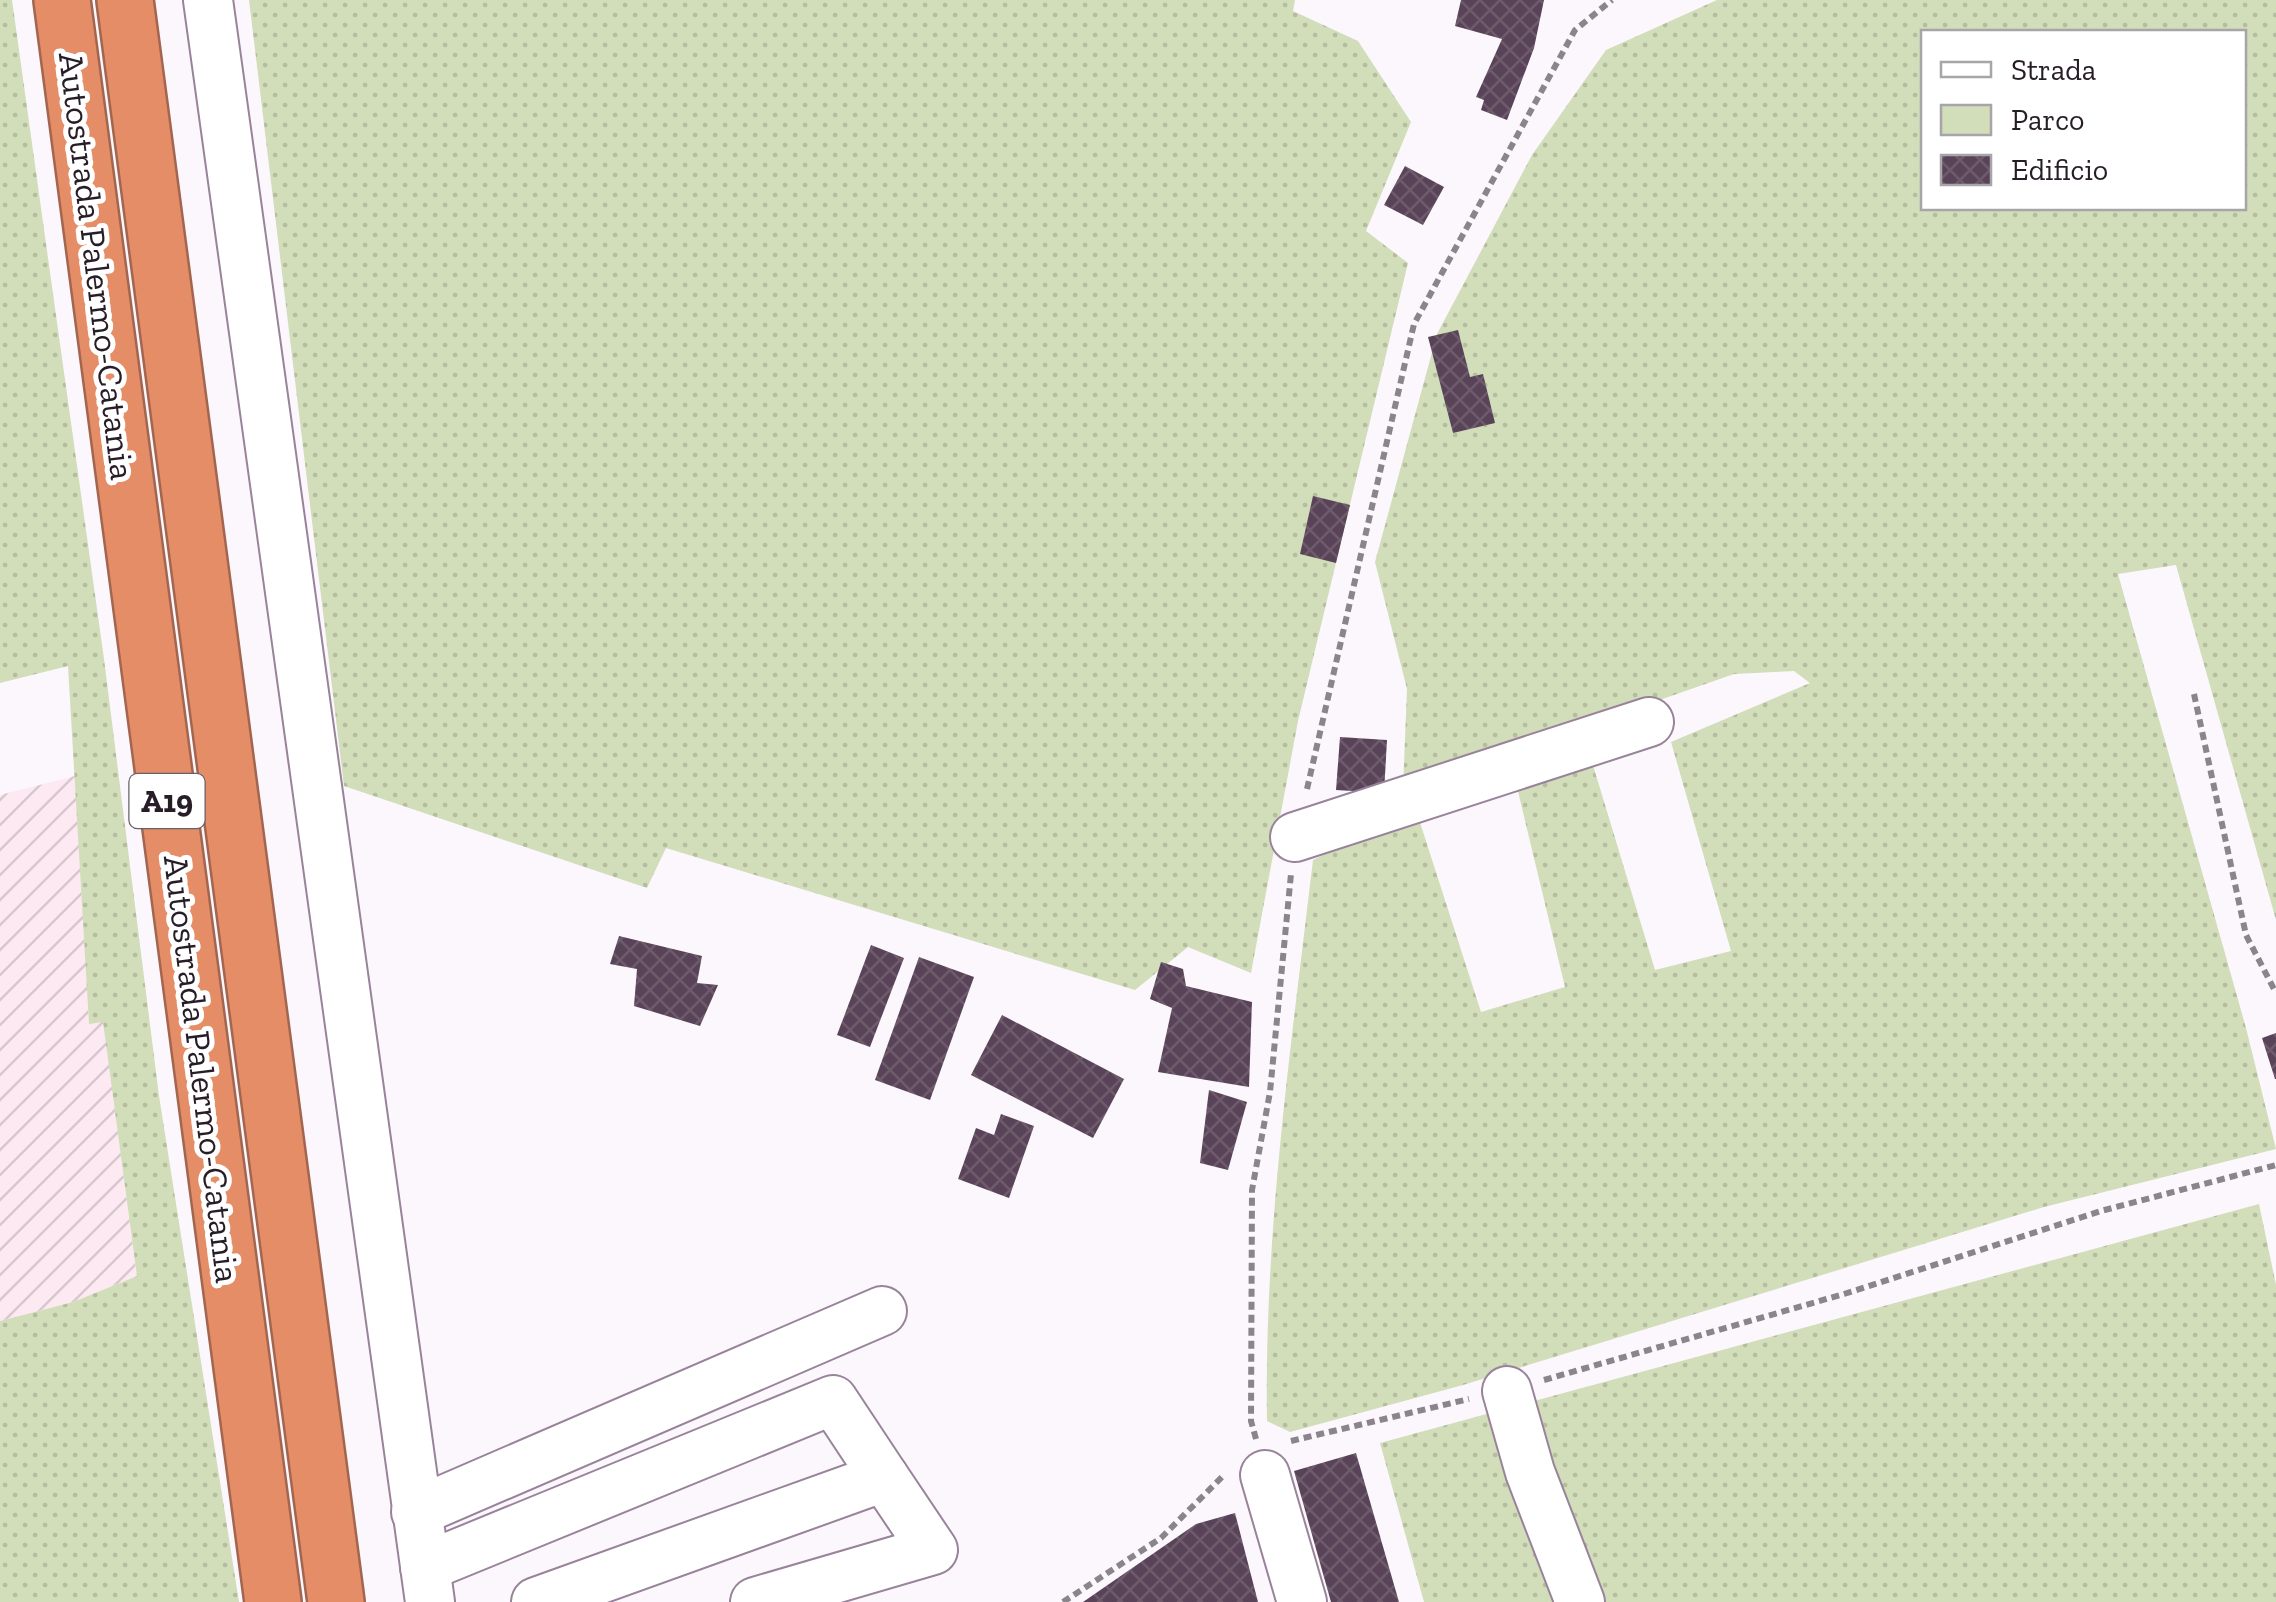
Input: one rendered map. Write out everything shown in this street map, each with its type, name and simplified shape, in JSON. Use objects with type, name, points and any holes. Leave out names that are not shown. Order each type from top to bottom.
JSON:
[{"type":"highway","name":"Autostrada Palermo-Catania","points":[[62,0],[272,1602]]},
{"type":"highway","name":"Autostrada Palermo-Catania","points":[[126,0],[336,1602]]},
{"type":"street","points":[[208,0],[428,1585],[833,1400],[933,1550],[755,1602]]},
{"type":"street","points":[[1295,837],[1650,722]]},
{"type":"street","points":[[416,1512],[882,1311]]},
{"type":"street","points":[[1507,1391],[1530,1472],[1580,1602]]},
{"type":"street","points":[[1247,1472],[1302,1602]]},
{"type":"street","points":[[536,1602],[884,1477]]},
{"type":"path","points":[[1612,0],[1575,30],[1414,324],[1295,837],[1270,1092],[1252,1190],[1250,1421],[1257,1442],[1288,1442],[1507,1391],[1844,1294],[2139,1200],[2276,1165]]},
{"type":"path","points":[[2194,694],[2246,934],[2276,994]]},
{"type":"path","points":[[1063,1602],[1161,1538],[1247,1472]]},
{"type":"shaded area","points":[[75,776],[89,1023],[103,1021],[137,1276],[73,1302],[0,1321],[0,795]]},
{"type":"green space","points":[[0,0],[12,0],[104,659],[159,1096],[239,1602],[0,1602],[0,1321],[73,1302],[137,1276],[103,1022],[89,1024],[68,666],[0,683]]},
{"type":"green space","points":[[249,0],[1295,0],[1293,11],[1358,41],[1411,122],[1366,231],[1408,263],[1298,721],[1251,973],[1188,947],[1135,990],[666,848],[647,888],[344,786]]},
{"type":"green space","points":[[1717,0],[2276,0],[2276,920],[2176,565],[2118,574],[2246,1028],[2276,1149],[2044,1207],[1463,1385],[1290,1432],[1267,1421],[1267,1350],[1274,1210],[1313,860],[1416,810],[1481,1012],[1565,987],[1515,779],[1589,752],[1655,970],[1731,951],[1671,742],[1810,683],[1794,671],[1734,674],[1403,790],[1407,689],[1375,562],[1437,334],[1532,155],[1606,50]]},
{"type":"green space","points":[[2259,1204],[2276,1285],[2276,1602],[1424,1602],[1380,1443]]},
{"type":"building","points":[[1461,0],[1544,0],[1534,48],[1507,120],[1481,110],[1484,100],[1476,97],[1502,39],[1455,26]]},
{"type":"building","points":[[1405,166],[1444,187],[1423,225],[1384,205]]},
{"type":"building","points":[[1458,330],[1470,377],[1483,374],[1495,423],[1453,433],[1428,337]]},
{"type":"building","points":[[1313,496],[1350,505],[1336,563],[1300,554]]},
{"type":"building","points":[[1340,737],[1387,740],[1384,793],[1336,790]]},
{"type":"building","points":[[619,936],[702,956],[697,983],[718,985],[700,1026],[634,1006],[637,969],[610,964]]},
{"type":"building","points":[[871,945],[904,958],[870,1047],[837,1035]]},
{"type":"building","points":[[919,957],[974,977],[930,1100],[875,1080]]},
{"type":"building","points":[[1161,962],[1183,969],[1186,986],[1252,1002],[1249,1087],[1158,1072],[1172,1008],[1150,999]]},
{"type":"building","points":[[1002,1015],[1124,1079],[1093,1138],[971,1075]]},
{"type":"building","points":[[2276,1033],[2276,1079],[2275,1079],[2262,1038]]},
{"type":"building","points":[[1209,1090],[1247,1102],[1228,1170],[1200,1163]]},
{"type":"building","points":[[1001,1114],[1034,1126],[1009,1198],[958,1179],[976,1128],[994,1135]]},
{"type":"building","points":[[1356,1453],[1399,1602],[1331,1602],[1294,1471]]},
{"type":"building","points":[[1235,1513],[1258,1602],[1083,1602],[1196,1524]]}]
